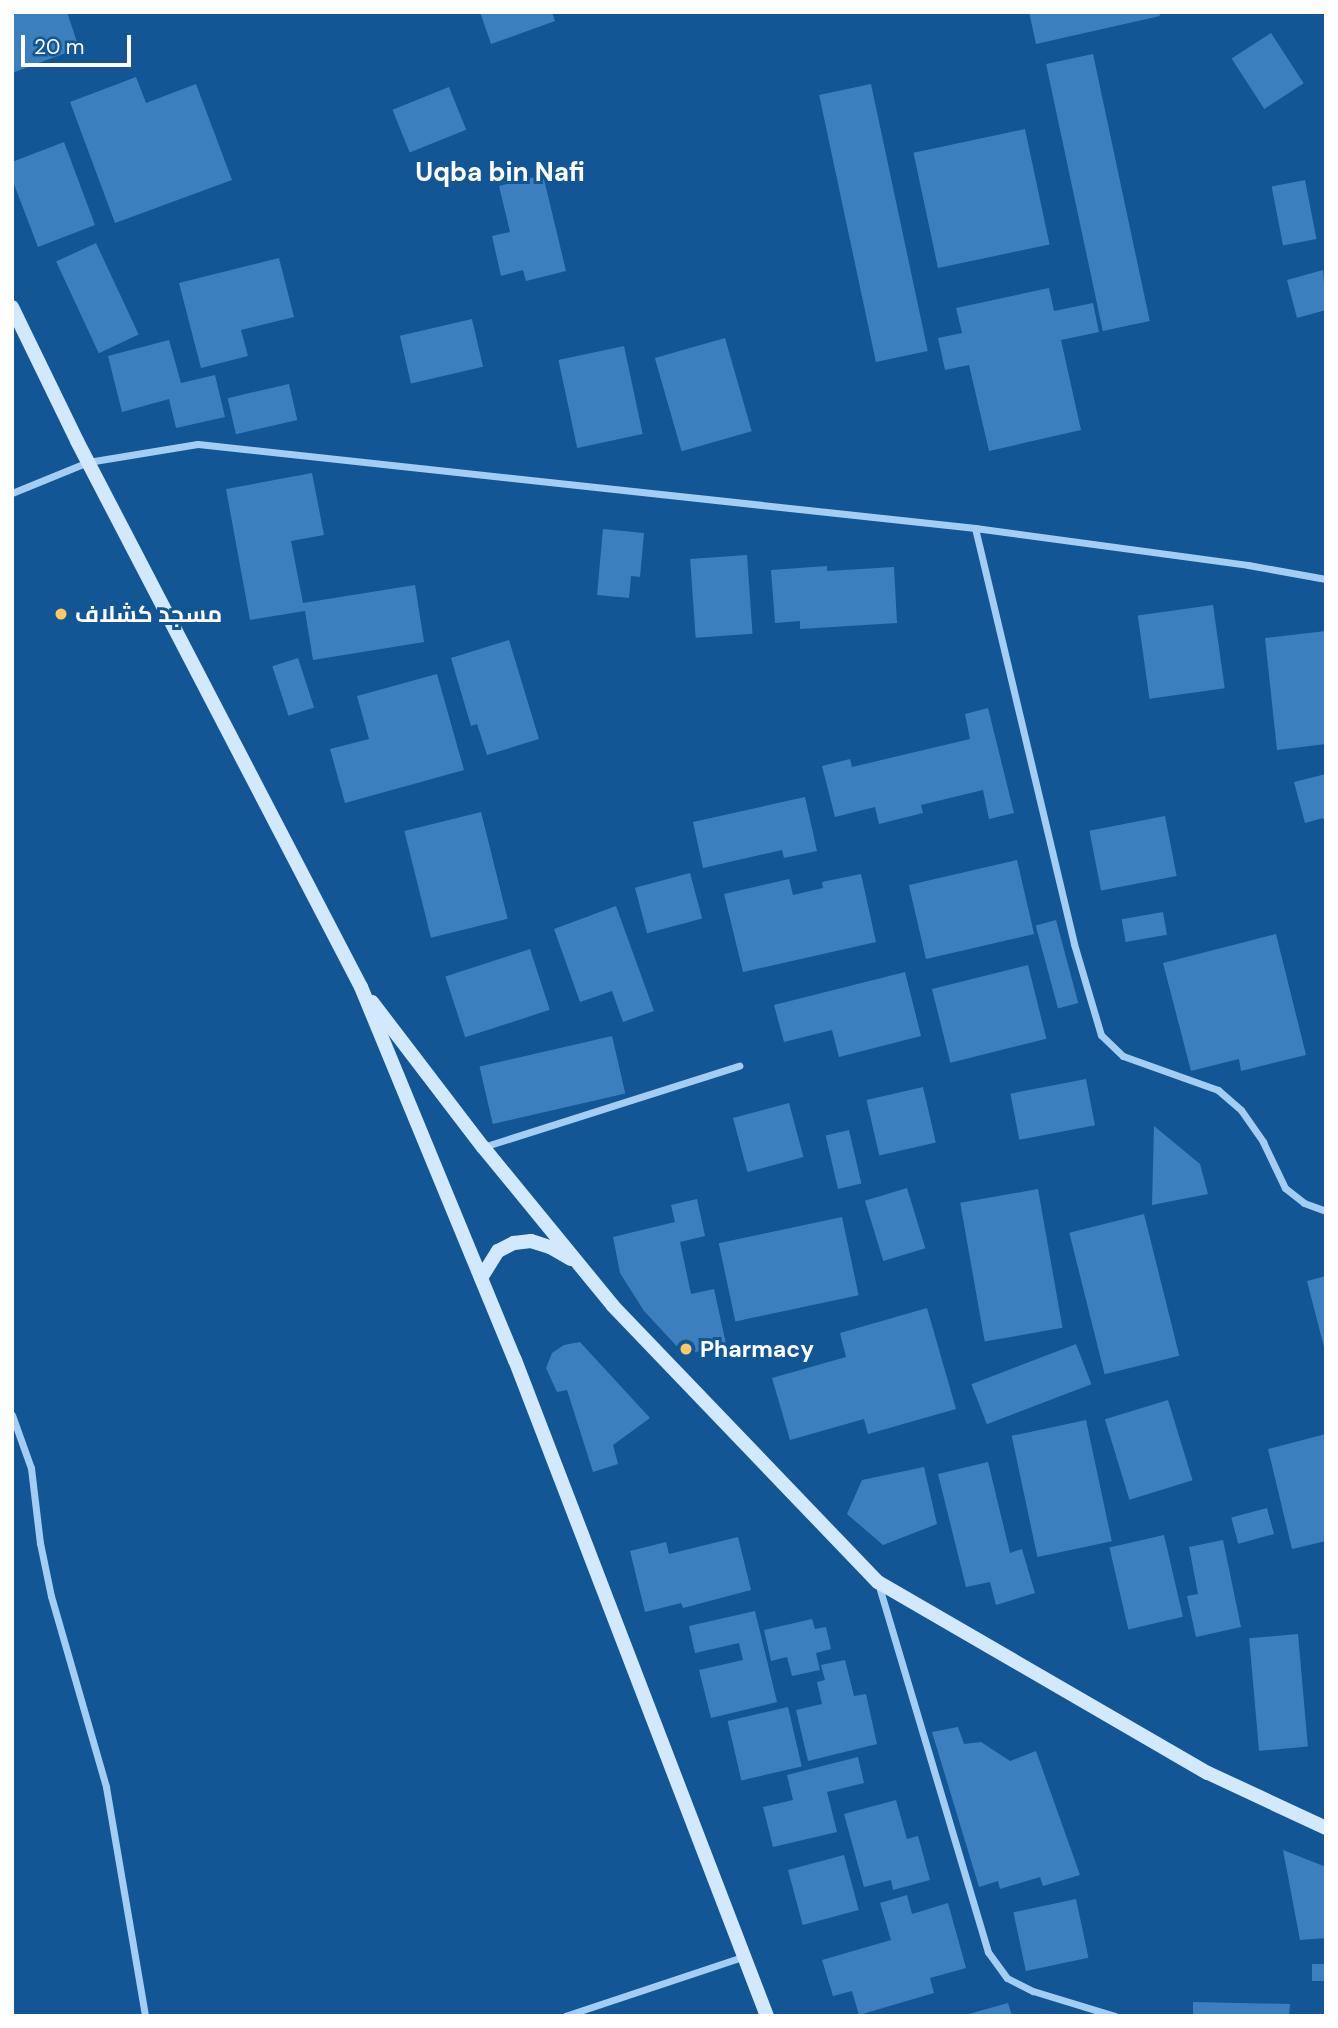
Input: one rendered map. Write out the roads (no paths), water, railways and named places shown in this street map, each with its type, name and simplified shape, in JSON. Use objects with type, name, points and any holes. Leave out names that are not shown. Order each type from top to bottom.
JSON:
[{"type":"main road","points":[[12,307],[88,462],[361,987],[481,1278],[767,2016]]},
{"type":"main road","points":[[361,987],[483,1147],[614,1306],[878,1583],[1208,1773],[1326,1828]]},
{"type":"main road","points":[[481,1278],[498,1251],[514,1243],[531,1241],[541,1244],[578,1263]]},
{"type":"street","points":[[12,493],[88,462],[198,444],[975,528],[1248,565],[1326,579]]},
{"type":"street","points":[[975,528],[1070,930],[1101,1035],[1123,1056],[1218,1090],[1241,1110],[1263,1142],[1285,1188],[1304,1203],[1326,1211]]},
{"type":"street","points":[[483,1147],[739,1066]]},
{"type":"street","points":[[12,1415],[31,1468],[40,1543],[51,1596],[106,1787],[145,2016]]},
{"type":"street","points":[[878,1583],[988,1952],[1007,1978],[1016,1983],[1115,2016]]},
{"type":"street","points":[[565,2016],[746,1956]]},
{"type":"place","name":"مسجد كشلاف","points":[[61,614]]},
{"type":"place","name":"Pharmacy","points":[[686,1349]]},
{"type":"district","name":"Uqba bin Nafi","points":[[500,173]]}]
